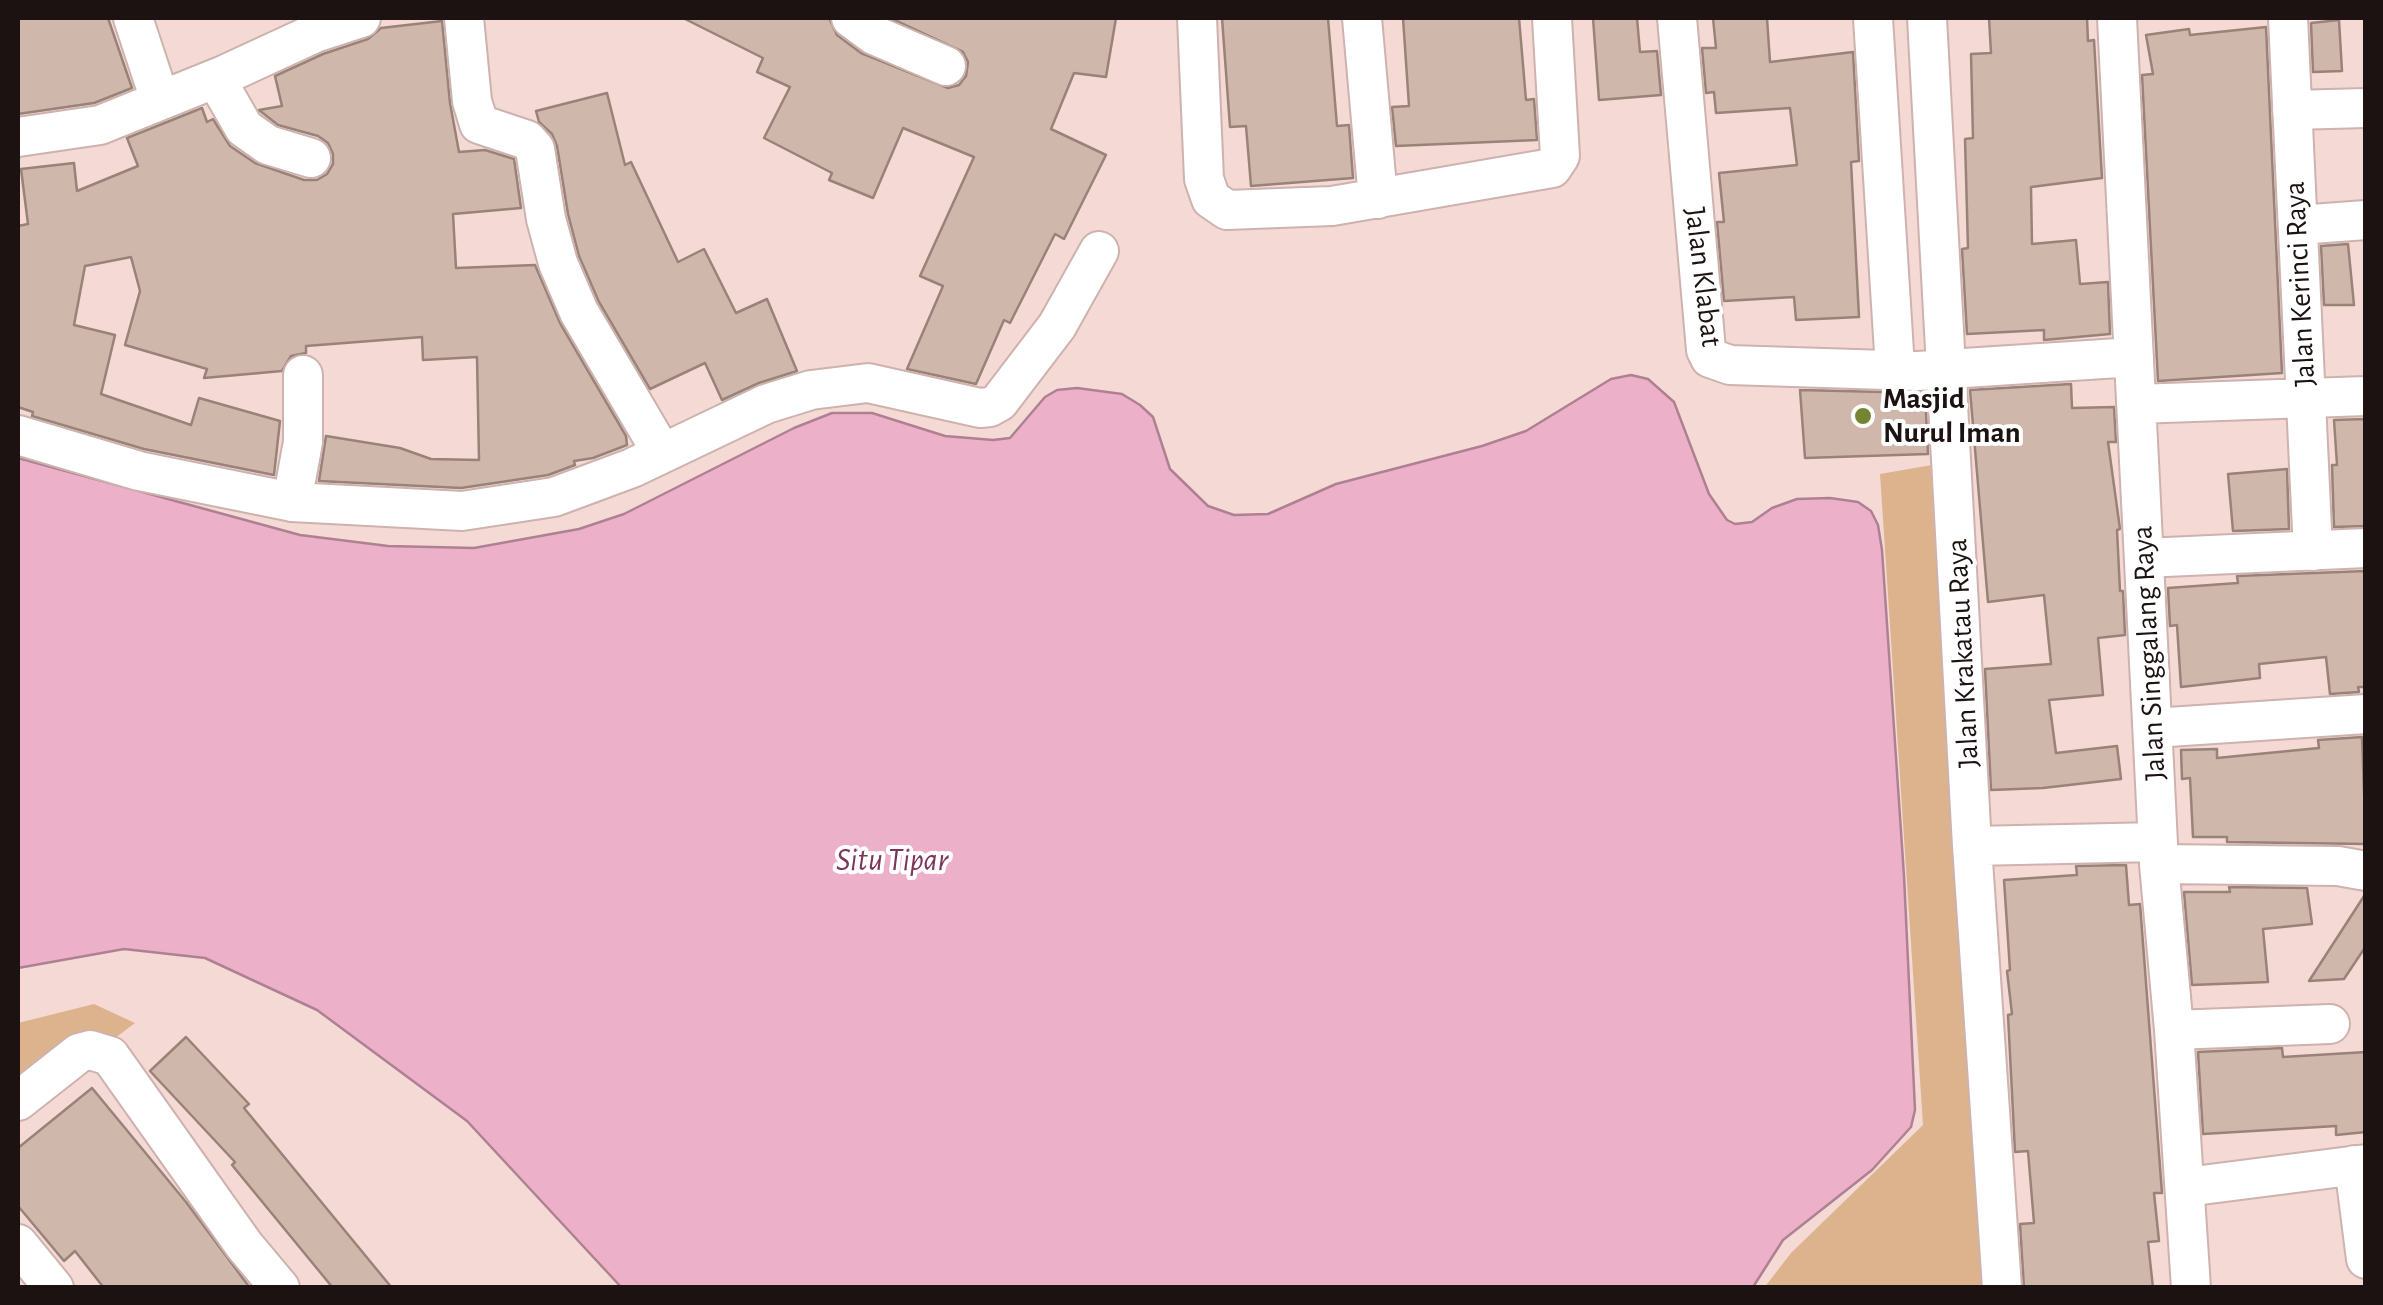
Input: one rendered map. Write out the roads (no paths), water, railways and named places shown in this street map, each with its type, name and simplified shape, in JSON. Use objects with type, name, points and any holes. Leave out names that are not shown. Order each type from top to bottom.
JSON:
[{"type":"street","points":[[133,18],[160,100]]},
{"type":"street","points":[[18,137],[100,125],[361,18]]},
{"type":"street","points":[[464,18],[472,101],[479,124],[527,140],[535,149],[546,219],[558,263],[579,312],[662,454]]},
{"type":"street","points":[[851,18],[874,34],[946,66]]},
{"type":"street","points":[[1198,18],[1204,179],[1212,199],[1228,210],[1332,206],[1544,171],[1557,163],[1560,156],[1552,18]]},
{"type":"street","points":[[1362,18],[1378,199]]},
{"type":"street","name":"Jalan Klabat","points":[[1677,18],[1706,350],[1710,358],[1730,365],[1948,370],[2134,357]]},
{"type":"street","points":[[1872,18],[1895,368]]},
{"type":"street","name":"Jalan Krakatau Raya","points":[[1926,18],[1972,846],[2002,1288]]},
{"type":"street","name":"Jalan Singgalang Raya","points":[[2117,18],[2158,853],[2191,1288]]},
{"type":"street","name":"Jalan Kerinci Raya","points":[[2288,18],[2313,550]]},
{"type":"street","points":[[216,78],[244,128],[268,145],[311,158]]},
{"type":"street","points":[[2292,110],[2366,108]]},
{"type":"street","points":[[2298,225],[2366,220]]},
{"type":"street","points":[[18,435],[139,470],[292,502],[462,511],[554,497],[662,454],[766,404],[840,384],[868,383],[990,407],[999,402],[1057,326],[1099,251]]},
{"type":"street","points":[[292,502],[302,442],[303,374]]},
{"type":"street","points":[[2136,404],[2366,396]]},
{"type":"street","points":[[2144,558],[2366,548]]},
{"type":"street","points":[[2153,728],[2366,714]]},
{"type":"street","points":[[1972,846],[2158,853],[2366,870]]},
{"type":"street","points":[[2174,1030],[2330,1024]]},
{"type":"street","points":[[18,1101],[79,1053],[90,1050],[110,1056],[244,1245],[280,1288]]},
{"type":"street","points":[[2186,1187],[2360,1164],[2366,1259]]},
{"type":"street","points":[[18,1244],[54,1288]]},
{"type":"water","name":"Situ Tipar","points":[[1631,375],[1648,379],[1674,402],[1709,494],[1727,520],[1735,524],[1752,522],[1772,508],[1797,499],[1858,502],[1871,511],[1878,525],[1882,550],[1915,1110],[1911,1127],[1872,1170],[1783,1240],[1753,1287],[621,1287],[467,1121],[317,1010],[205,958],[124,949],[18,968],[18,458],[300,535],[388,546],[474,548],[579,529],[624,514],[794,428],[832,413],[872,413],[945,436],[993,440],[1010,438],[1045,397],[1057,390],[1077,388],[1122,394],[1140,405],[1153,417],[1170,469],[1208,506],[1234,515],[1268,514],[1336,484],[1526,431],[1611,379]]},
{"type":"place","name":"Masjid Nurul Iman","points":[[1863,416]]}]
